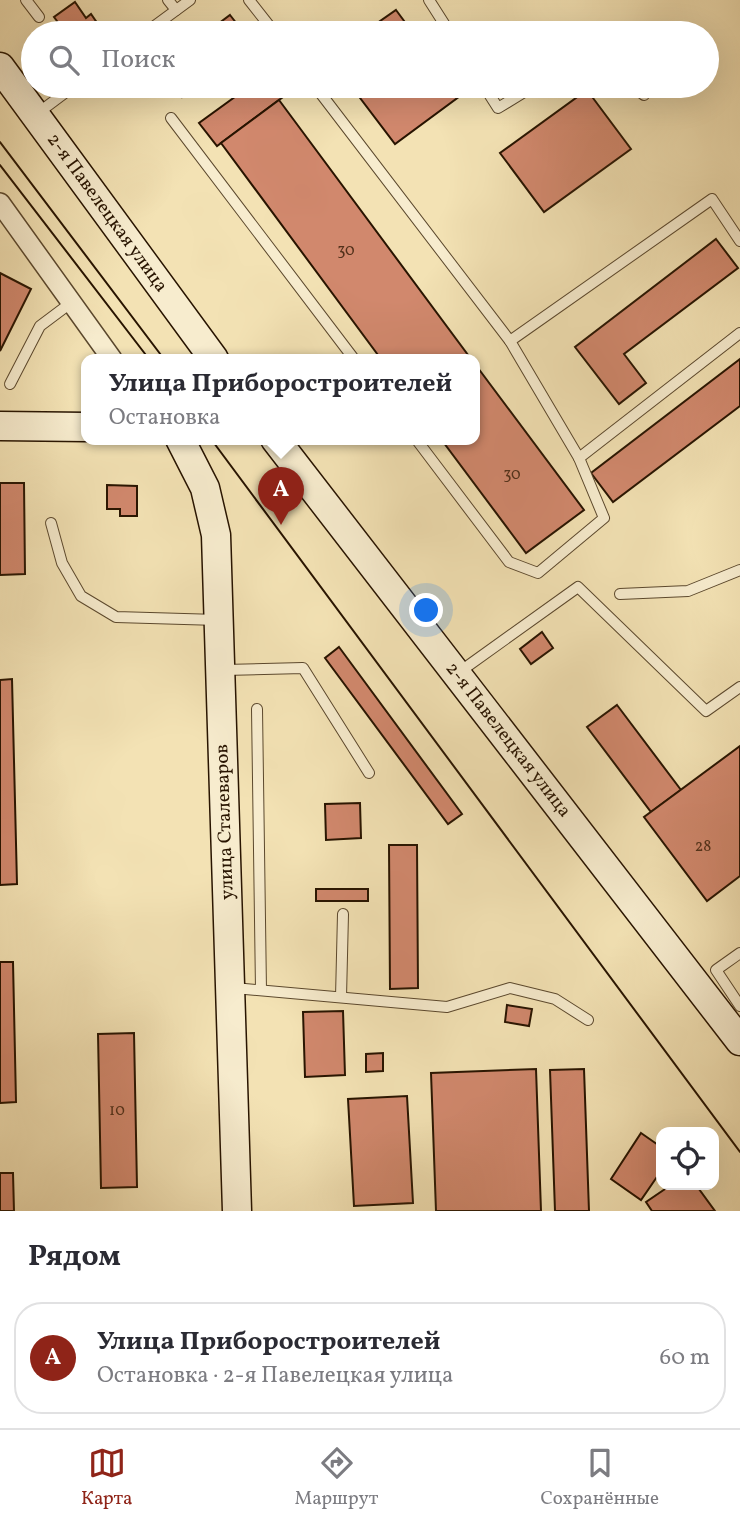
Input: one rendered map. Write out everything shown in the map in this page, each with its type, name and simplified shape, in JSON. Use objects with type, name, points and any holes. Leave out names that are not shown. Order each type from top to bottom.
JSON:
[{"type":"main road","name":"2-я Павелецкая улица","points":[[0,67],[21,94]]},
{"type":"main road","name":"2-я Павелецкая улица","points":[[24,98],[210,354]]},
{"type":"main road","points":[[0,426],[81,427]]},
{"type":"main road","name":"улица Сталеваров","points":[[183,445],[205,488],[216,534],[237,1211]]},
{"type":"main road","name":"2-я Павелецкая улица","points":[[280,445],[456,673],[736,1019]]},
{"type":"street","points":[[0,203],[109,354]]},
{"type":"lane","points":[[26,0],[39,17]]},
{"type":"lane","points":[[168,0],[176,10]]},
{"type":"lane","points":[[161,21],[190,0]]},
{"type":"lane","points":[[249,0],[266,21]]},
{"type":"lane","points":[[429,0],[442,21]]},
{"type":"lane","points":[[36,114],[58,98]]},
{"type":"lane","points":[[324,98],[510,341],[579,458],[604,518],[538,573],[509,562],[420,445]]},
{"type":"lane","points":[[492,98],[498,108],[514,98]]},
{"type":"lane","points":[[171,118],[350,354]]},
{"type":"lane","points":[[510,341],[712,198],[740,241]]},
{"type":"lane","points":[[10,384],[40,326],[72,302]]},
{"type":"lane","points":[[579,458],[740,333]]},
{"type":"lane","points":[[51,523],[62,563],[81,596],[116,617],[219,620]]},
{"type":"lane","points":[[621,594],[688,591],[740,570]]},
{"type":"lane","points":[[456,673],[578,587],[706,710],[740,687]]},
{"type":"lane","points":[[220,670],[303,668],[369,773]]},
{"type":"lane","points":[[257,709],[261,990]]},
{"type":"lane","points":[[341,997],[343,914]]},
{"type":"lane","points":[[736,1019],[716,970],[740,953]]},
{"type":"lane","points":[[230,988],[447,1007],[510,988],[555,999],[589,1020]]},
{"type":"building","points":[[75,2],[86,18],[91,14],[96,21],[57,21],[54,17]]},
{"type":"building","points":[[396,10],[404,21],[380,21]]},
{"type":"building","points":[[230,15],[235,21],[222,21]]},
{"type":"building","points":[[233,98],[282,98],[217,146],[199,123]]},
{"type":"building","points":[[360,98],[457,98],[395,144]]},
{"type":"building","points":[[576,98],[593,98],[631,149],[544,212],[500,153]]},
{"type":"building","points":[[279,100],[467,354],[377,354],[221,143]]},
{"type":"building","points":[[716,239],[738,268],[624,354],[646,383],[619,404],[575,347]]},
{"type":"building","points":[[0,273],[31,289],[0,351]]},
{"type":"building","points":[[740,359],[740,406],[613,502],[591,473]]},
{"type":"building","points":[[480,371],[584,510],[526,553],[445,445],[480,445]]},
{"type":"building","points":[[0,483],[24,483],[25,574],[0,575]]},
{"type":"building","points":[[107,485],[137,486],[137,516],[120,516],[120,509],[107,509]]},
{"type":"building","points":[[542,632],[553,648],[531,664],[520,649]]},
{"type":"building","points":[[339,647],[462,814],[448,824],[325,658]]},
{"type":"building","points":[[12,679],[17,884],[0,885],[0,680]]},
{"type":"building","points":[[617,705],[681,790],[651,812],[587,727]]},
{"type":"building","points":[[740,746],[740,876],[707,901],[644,817]]},
{"type":"building","points":[[360,803],[361,838],[326,840],[325,804]]},
{"type":"building","points":[[389,845],[417,845],[418,988],[390,989]]},
{"type":"building","points":[[316,889],[368,889],[368,901],[316,901]]},
{"type":"building","points":[[0,962],[13,962],[16,1102],[0,1103]]},
{"type":"building","points":[[507,1005],[532,1009],[529,1026],[505,1022]]},
{"type":"building","points":[[343,1011],[345,1075],[305,1077],[303,1012]]},
{"type":"building","points":[[134,1033],[137,1187],[101,1188],[98,1034]]},
{"type":"building","points":[[383,1053],[383,1071],[366,1072],[366,1054]]},
{"type":"building","points":[[536,1069],[541,1211],[436,1211],[431,1073]]},
{"type":"building","points":[[584,1069],[589,1211],[555,1211],[550,1070]]},
{"type":"building","points":[[407,1096],[413,1203],[354,1206],[348,1099]]},
{"type":"building","points":[[641,1133],[656,1144],[656,1178],[641,1200],[611,1179]]},
{"type":"building","points":[[0,1173],[13,1173],[14,1211],[0,1211]]},
{"type":"building","points":[[664,1190],[700,1190],[715,1211],[652,1211],[646,1202]]},
{"type":"tram line","points":[[0,142],[160,354]]},
{"type":"tram line","points":[[0,165],[145,354]]},
{"type":"tram line","points":[[215,445],[740,1152]]},
{"type":"place","name":"Улица Приборостроителей","points":[[281,525]]}]
